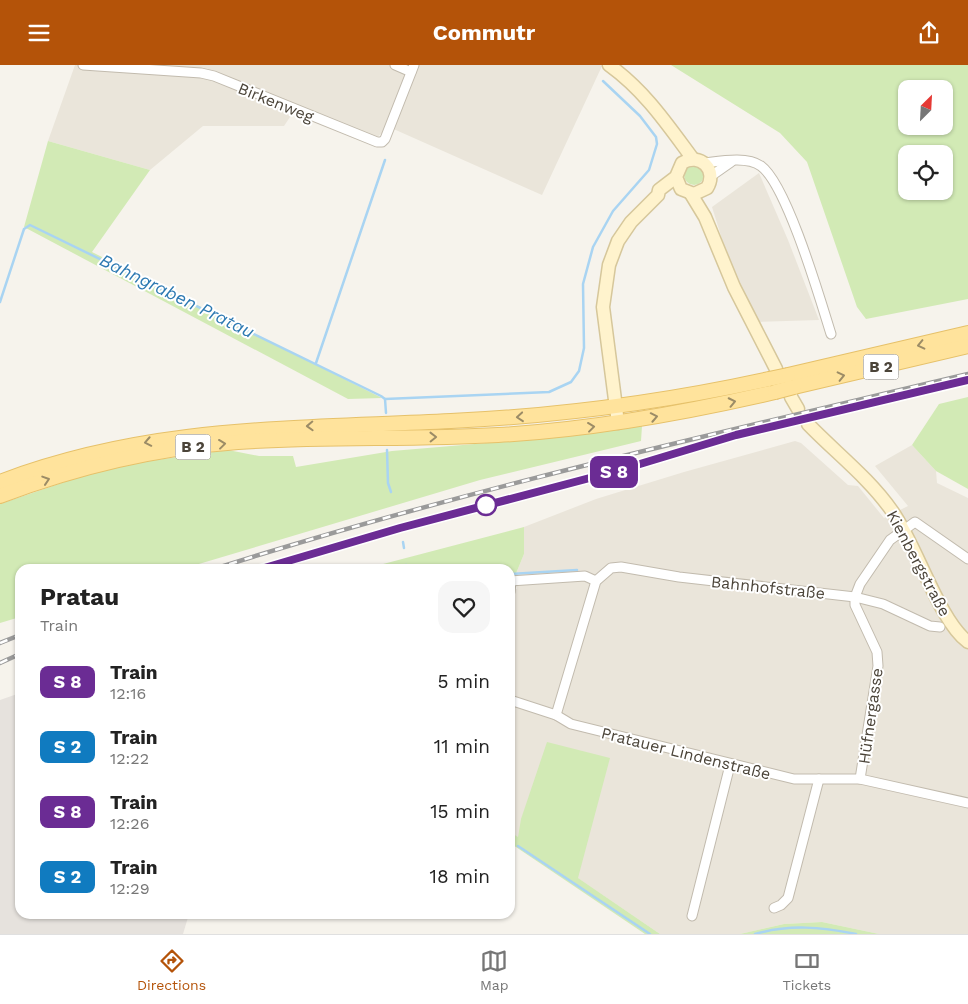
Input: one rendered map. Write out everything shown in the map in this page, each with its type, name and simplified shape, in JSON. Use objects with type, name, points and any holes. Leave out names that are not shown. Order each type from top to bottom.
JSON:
[{"type":"main road","name":"B 2","points":[[0,496],[50,479],[105,464],[165,451],[218,444],[288,439],[499,435],[618,423],[782,383],[968,333]]},
{"type":"main road","name":"B 2","points":[[0,483],[99,453],[168,438],[263,428],[502,419],[616,407],[782,383],[968,346]]},
{"type":"street","name":"Birkenweg","points":[[85,65],[202,73],[214,76],[377,143],[385,139],[413,68]]},
{"type":"street","points":[[395,65],[413,68]]},
{"type":"street","points":[[610,65],[641,91],[709,182],[713,234]]},
{"type":"street","points":[[618,423],[604,307],[606,278],[613,252],[624,231],[638,213],[658,195],[659,190],[676,177],[678,169],[694,162],[741,161],[757,164],[769,173],[778,187],[794,226],[831,334]]},
{"type":"street","points":[[658,195],[663,196],[686,191],[700,193],[731,162]]},
{"type":"street","points":[[676,177],[713,234],[734,287],[782,383],[798,409]]},
{"type":"street","name":"Kienbergstraße","points":[[808,424],[876,489],[904,530],[950,623],[967,641]]},
{"type":"street","points":[[855,597],[860,584],[886,546],[915,522],[968,559]]},
{"type":"street","name":"Bahnhofstraße","points":[[596,581],[611,568],[621,567],[679,577],[855,597],[883,604],[930,626],[940,627]]},
{"type":"street","points":[[515,581],[585,576],[596,581],[556,715]]},
{"type":"street","name":"Hüfnergasse","points":[[855,597],[855,605],[877,652],[878,659],[877,679],[860,779]]},
{"type":"street","name":"Pratauer Lindenstraße","points":[[515,703],[556,715],[570,724],[730,765],[794,779],[860,779],[968,803]]},
{"type":"street","points":[[692,916],[730,765]]},
{"type":"street","points":[[774,908],[781,905],[788,898],[820,779]]},
{"type":"shaded area","points":[[75,65],[602,66],[542,195],[389,127],[375,139],[299,108],[292,114],[284,126],[203,126],[150,170],[48,141]]},
{"type":"shaded area","points":[[759,173],[788,240],[819,320],[758,322],[731,268],[712,207]]},
{"type":"shaded area","points":[[795,441],[801,443],[848,485],[858,486],[884,518],[908,506],[875,466],[912,445],[936,471],[937,483],[968,498],[968,934],[879,934],[822,922],[784,924],[740,934],[660,934],[515,835],[515,589],[517,589],[515,576],[524,554],[524,527],[596,499]]},
{"type":"shaded area","points":[[15,695],[15,919],[188,919],[183,934],[0,934],[0,700]]},
{"type":"green space","points":[[671,65],[968,65],[968,299],[866,319],[857,307],[807,162],[780,133]]},
{"type":"green space","points":[[48,141],[150,170],[92,252],[382,398],[348,399],[24,227]]},
{"type":"green space","points":[[694,165],[701,168],[704,175],[701,182],[694,185],[687,182],[684,175],[687,168]]},
{"type":"green space","points":[[968,397],[968,489],[936,471],[912,445],[939,404]]},
{"type":"green space","points":[[642,426],[641,441],[480,480],[199,564],[15,564],[15,618],[0,623],[0,504],[85,475],[134,463],[228,450],[259,456],[293,456],[296,467],[392,451],[547,438]]},
{"type":"green space","points":[[524,527],[524,554],[515,576],[515,564],[383,564]]},
{"type":"green space","points":[[547,742],[610,758],[578,878],[660,934],[645,934],[515,846],[515,835],[518,837],[521,819]]},
{"type":"green space","points":[[822,922],[879,934],[740,934],[784,924]]},
{"type":"waterway","points":[[385,399],[549,392],[571,382],[579,371],[584,348],[583,284],[593,247],[613,211],[649,170],[657,144],[656,137],[640,116],[603,81]]},
{"type":"waterway","points":[[316,363],[385,160]]},
{"type":"waterway","name":"Bahngraben Pratau","points":[[0,302],[24,229],[30,225],[381,396],[385,399],[386,413]]},
{"type":"waterway","name":"Bahngraben Pratau","points":[[387,450],[388,483],[391,492]]},
{"type":"waterway","name":"Bahngraben Pratau","points":[[403,542],[404,548]]},
{"type":"waterway","points":[[515,574],[577,570]]},
{"type":"waterway","name":"Bahngraben Pratau","points":[[518,846],[650,934]]},
{"type":"waterway","name":"Bahngraben Pratau","points":[[755,934],[793,928],[830,930],[856,934]]},
{"type":"railway","points":[[230,564],[307,540],[495,488],[968,374]]},
{"type":"railway","points":[[278,564],[399,528],[619,470],[721,440]]},
{"type":"railway","points":[[0,643],[15,637]]},
{"type":"railway","points":[[0,663],[15,656]]},
{"type":"train","points":[[277,564],[400,528],[620,470],[736,435],[968,380]]}]
